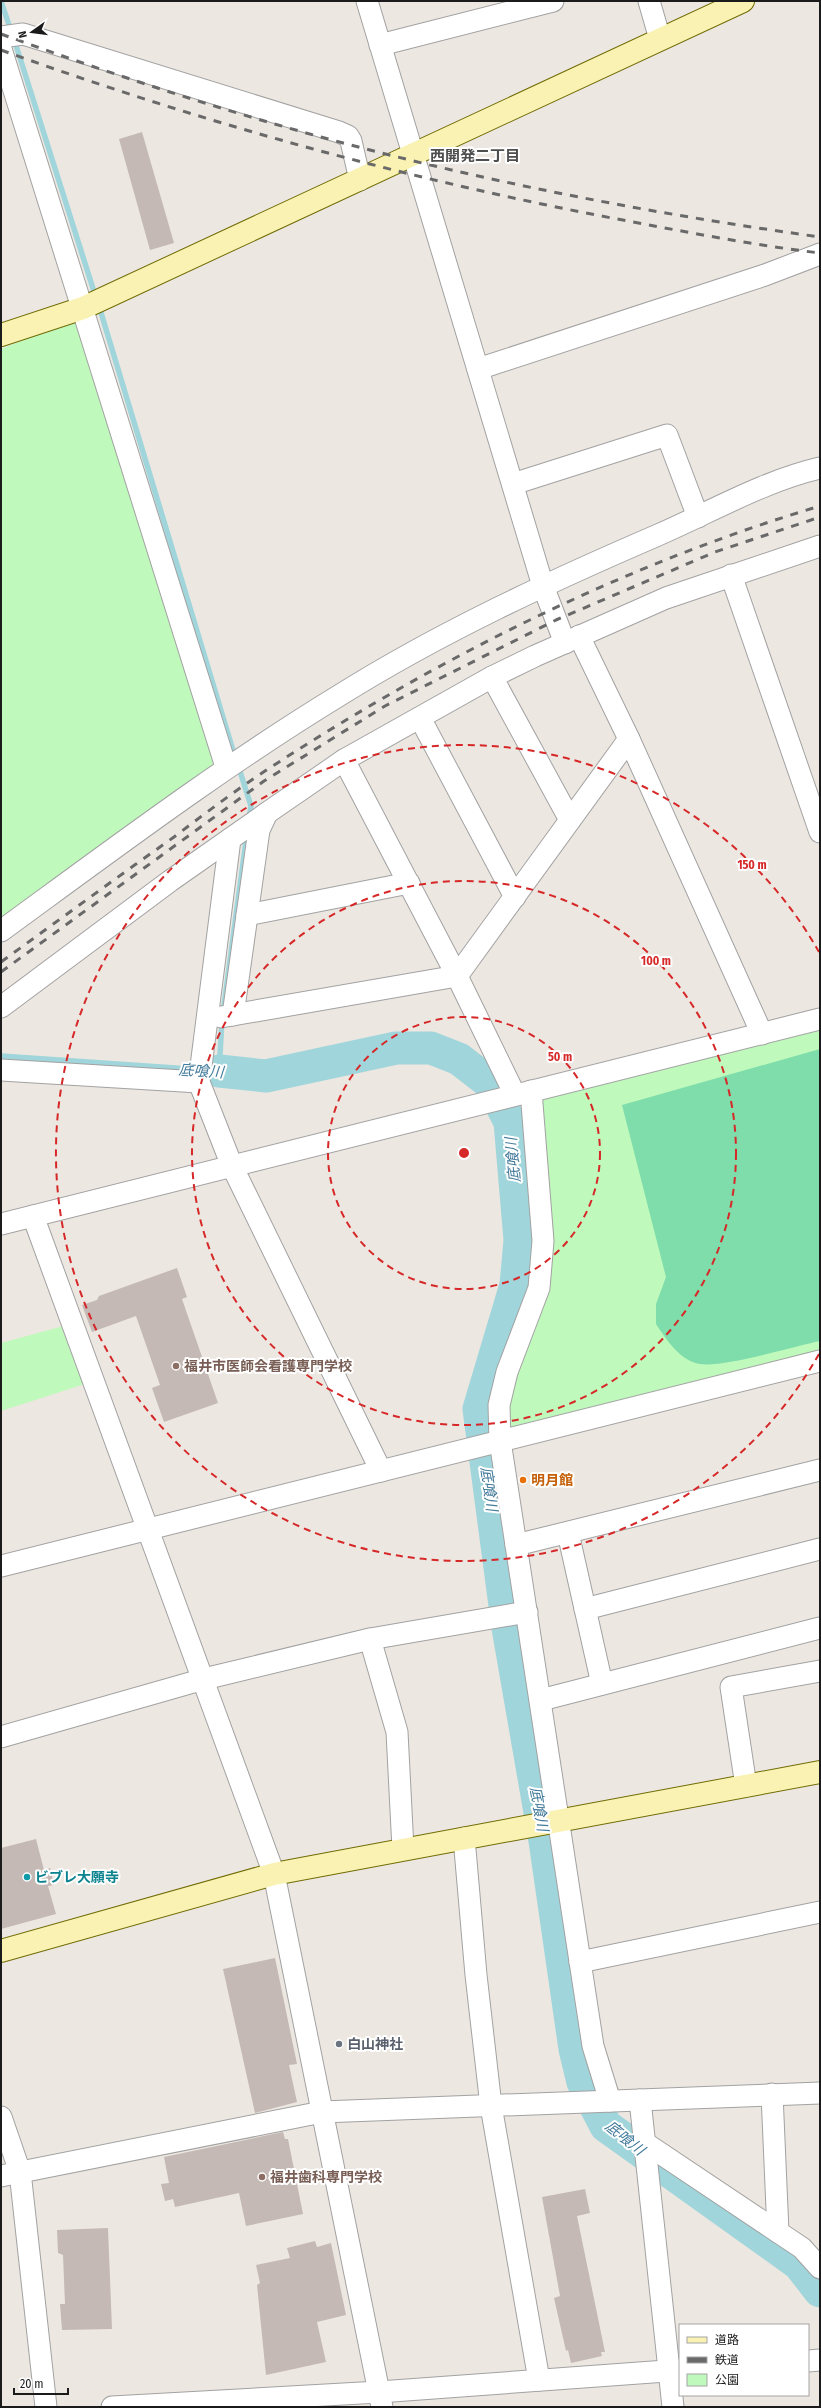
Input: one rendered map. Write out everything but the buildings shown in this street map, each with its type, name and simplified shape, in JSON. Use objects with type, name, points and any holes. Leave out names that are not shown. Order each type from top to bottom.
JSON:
[{"type":"street","points":[[367,1],[543,586],[629,739],[762,1034]]},
{"type":"street","points":[[380,46],[553,1]]},
{"type":"street","points":[[649,1],[660,39]]},
{"type":"street","points":[[1,335],[83,308],[743,1]]},
{"type":"street","points":[[1,37],[23,34],[339,132],[348,136],[351,141],[360,180]]},
{"type":"street","points":[[1,49],[226,767]]},
{"type":"street","points":[[478,368],[764,275],[820,254]]},
{"type":"street","points":[[513,484],[667,435],[698,518]]},
{"type":"street","points":[[1,931],[226,767],[340,694],[416,650],[543,586],[698,518],[764,487],[820,468]]},
{"type":"street","points":[[1,1007],[230,839],[344,760],[492,677],[572,640],[666,598],[820,546]]},
{"type":"street","points":[[732,575],[815,804],[820,832]]},
{"type":"street","points":[[492,677],[570,820]]},
{"type":"street","points":[[420,718],[514,897]]},
{"type":"street","points":[[207,1020],[457,976],[629,739]]},
{"type":"street","points":[[344,760],[457,976],[523,1093],[543,1241],[539,1288],[507,1372],[499,1405],[500,1441],[560,1820],[593,2046],[610,2101]]},
{"type":"street","points":[[233,1015],[259,830],[267,813]]},
{"type":"street","points":[[230,839],[199,1082],[232,1166],[381,1471]]},
{"type":"street","points":[[247,915],[409,883]]},
{"type":"street","points":[[1,1224],[820,1019]]},
{"type":"street","points":[[1,1070],[199,1082]]},
{"type":"street","points":[[33,1216],[204,1679],[274,1874],[380,2399]]},
{"type":"street","points":[[1,1566],[820,1361]]},
{"type":"street","points":[[516,1545],[820,1470]]},
{"type":"street","points":[[568,1533],[602,1684]]},
{"type":"street","points":[[585,1609],[820,1549]]},
{"type":"street","points":[[1,1737],[204,1679],[370,1639],[527,1612]]},
{"type":"street","points":[[541,1700],[820,1628]]},
{"type":"street","points":[[370,1639],[397,1732],[403,1850]]},
{"type":"street","points":[[746,1786],[731,1687],[820,1671]]},
{"type":"street","points":[[1,1951],[274,1874],[820,1772]]},
{"type":"street","points":[[464,1838],[476,1975],[492,2106],[539,2380]]},
{"type":"street","points":[[580,1962],[820,1912]]},
{"type":"street","points":[[11,2174],[322,2112],[820,2093]]},
{"type":"street","points":[[772,2094],[778,2232]]},
{"type":"street","points":[[640,2100],[675,2370],[673,2407]]},
{"type":"street","points":[[1,2117],[46,2407]]},
{"type":"street","points":[[645,2143],[802,2248],[820,2268]]},
{"type":"street","points":[[809,2361],[820,2360]]},
{"type":"street","points":[[112,2407],[380,2399],[539,2380],[675,2370]]},
{"type":"green space","points":[[78,318],[221,771],[1,931],[1,349]]},
{"type":"green space","points":[[820,1019],[820,1360],[500,1441],[540,1274],[531,1091]]},
{"type":"green space","points":[[820,1049],[820,1341],[725,1363],[700,1364],[693,1362],[686,1359],[674,1348],[656,1324],[656,1304],[666,1277],[622,1105]]},
{"type":"green space","points":[[67,1325],[85,1384],[1,1411],[1,1343]]},
{"type":"waterway","points":[[1,1],[11,31]]},
{"type":"waterway","points":[[14,39],[96,298]]},
{"type":"waterway","points":[[99,306],[235,757]]},
{"type":"waterway","points":[[238,765],[251,806],[249,819]]},
{"type":"waterway","points":[[223,1013],[247,833]]},
{"type":"waterway","name":"底喰川","points":[[1,1056],[219,1071],[222,1021]]},
{"type":"waterway","name":"底喰川","points":[[219,1071],[266,1076],[396,1048],[431,1048],[459,1059],[490,1083],[510,1122],[520,1240],[516,1285],[479,1409],[508,1628],[545,1841],[575,2049],[583,2082],[606,2126],[799,2264],[820,2291]]},
{"type":"railway","points":[[1,34],[138,82],[230,111],[323,138],[425,164],[594,200],[707,220],[820,237]]},
{"type":"railway","points":[[1,50],[159,104],[239,128],[399,171],[480,191],[562,208],[732,240],[820,253]]},
{"type":"railway","points":[[1,962],[262,773],[394,692],[462,654],[531,619],[673,557],[746,530],[820,506]]},
{"type":"railway","points":[[1,972],[264,781],[385,706],[556,620],[715,552],[820,517]]},
{"type":"place","name":"福井市医師会看護専門学校","points":[[176,1366]]},
{"type":"place","name":"明月館","points":[[523,1480]]},
{"type":"place","name":"ビブレ大願寺","points":[[27,1877]]},
{"type":"place","name":"白山神社","points":[[339,2044]]},
{"type":"place","name":"福井歯科専門学校","points":[[262,2177]]},
{"type":"district","name":"西開発二丁目","points":[[475,156]]}]
